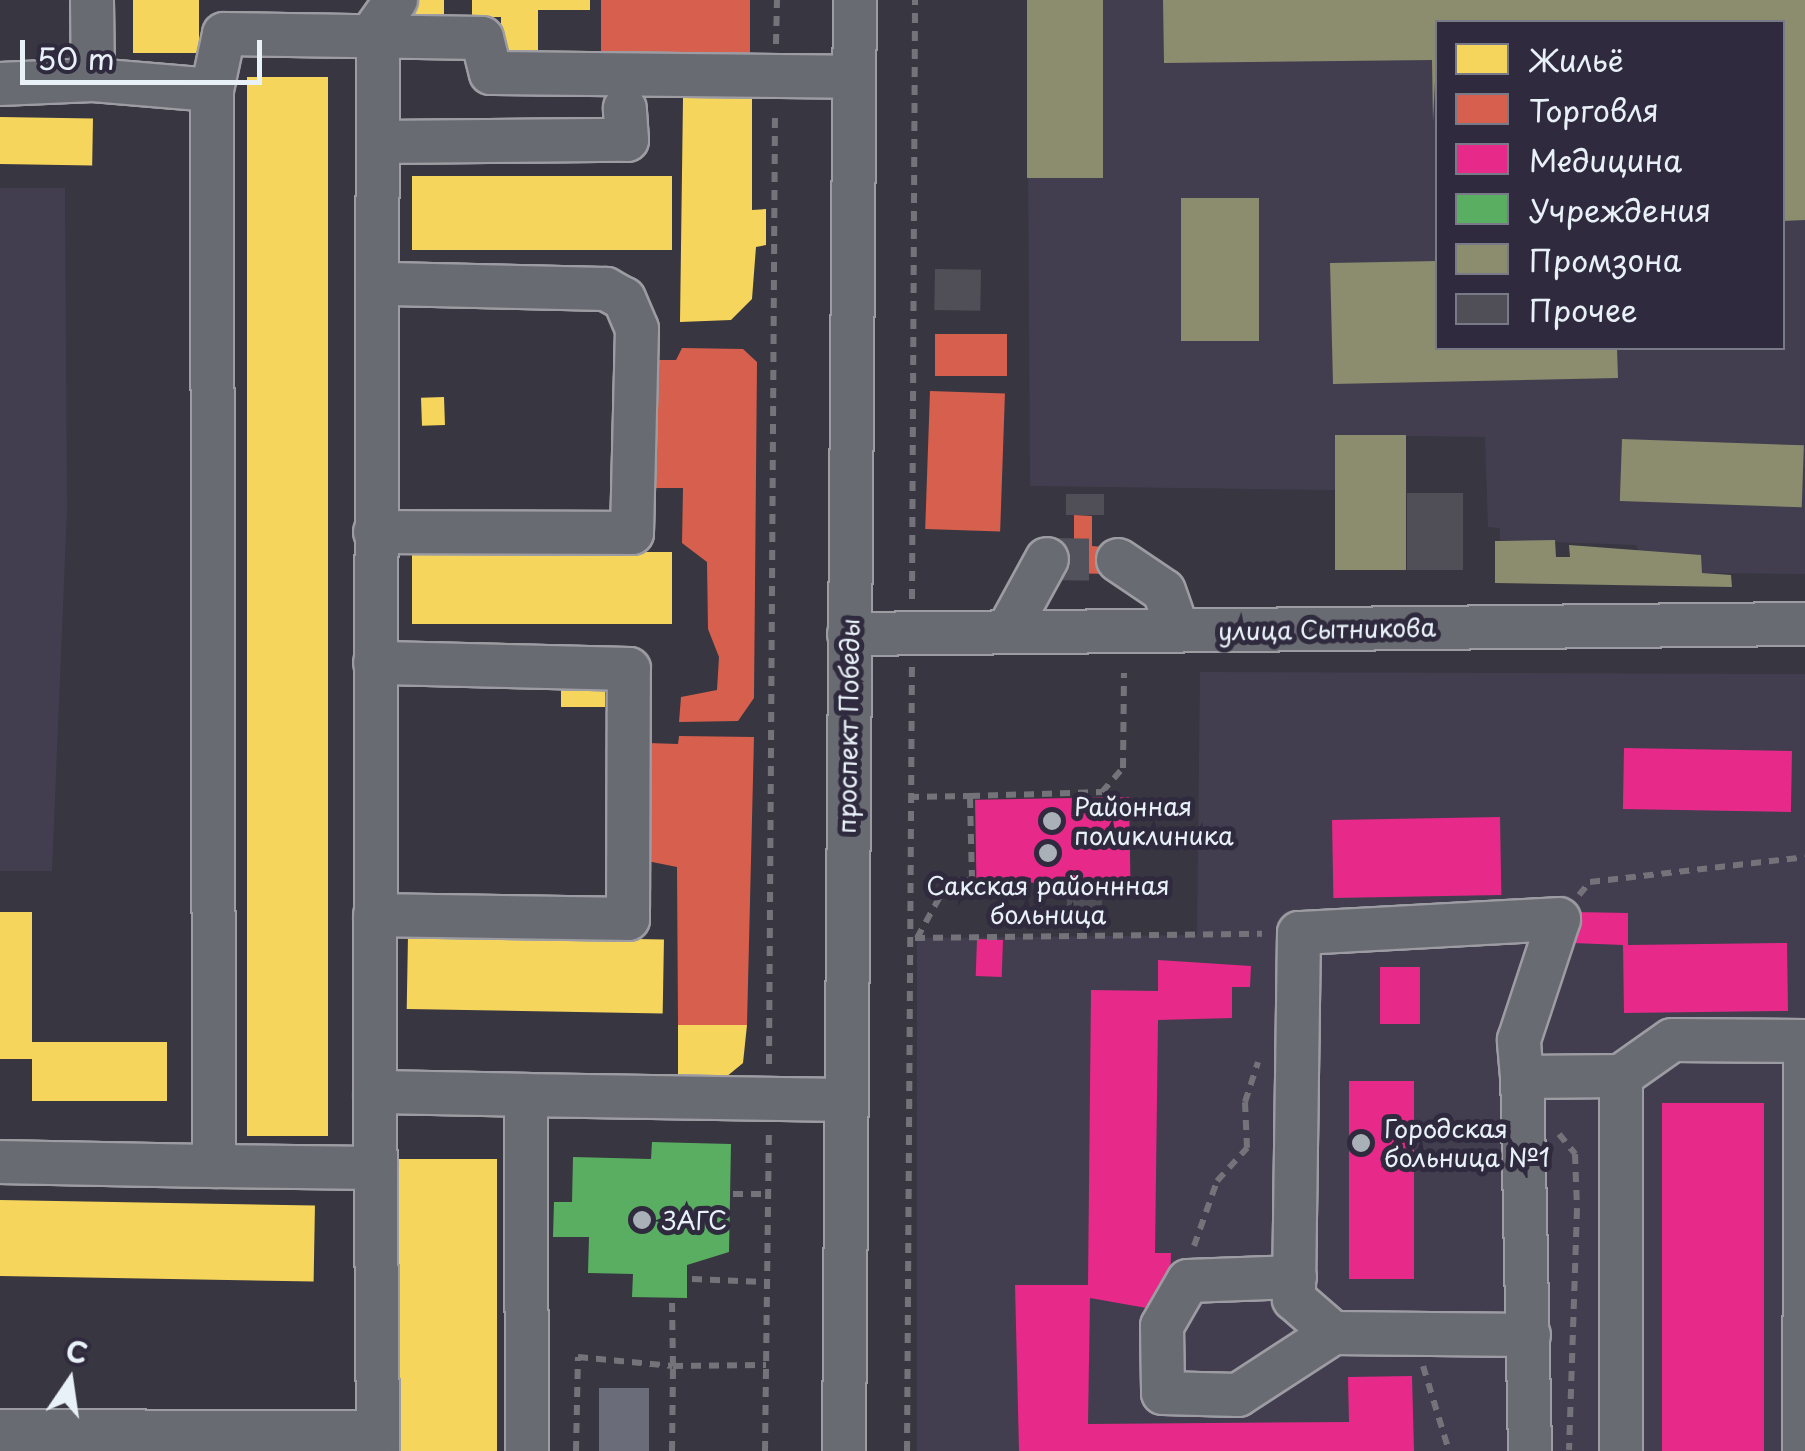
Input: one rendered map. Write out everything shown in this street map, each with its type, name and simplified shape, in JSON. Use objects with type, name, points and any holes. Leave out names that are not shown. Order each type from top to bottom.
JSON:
[{"type":"street","points":[[92,0],[93,80]]},
{"type":"street","name":"проспект Победы","points":[[844,1451],[841,1100],[854,0]]},
{"type":"street","points":[[0,1431],[378,1442],[375,532],[378,142],[387,17]]},
{"type":"street","points":[[214,1166],[212,90],[224,34],[387,17],[482,38],[491,73],[854,77]]},
{"type":"street","points":[[0,84],[93,80],[212,90]]},
{"type":"street","points":[[378,142],[627,140],[625,108]]},
{"type":"street","points":[[375,532],[632,533],[637,329],[624,299],[606,290],[378,284]]},
{"type":"street","points":[[1008,632],[1047,559]]},
{"type":"street","points":[[1118,560],[1164,591],[1178,631]]},
{"type":"street","name":"улица Сытникова","points":[[849,634],[1805,624]]},
{"type":"street","points":[[375,663],[629,669],[628,919],[375,914]]},
{"type":"street","points":[[1333,1334],[1294,1298],[1298,934],[1559,919],[1519,1040],[1530,1451]]},
{"type":"street","points":[[1523,1091],[1621,1076],[1672,1040],[1805,1041],[1804,1451]]},
{"type":"street","points":[[1621,1076],[1621,1451]]},
{"type":"street","points":[[375,1092],[841,1100]]},
{"type":"street","points":[[526,1096],[527,1451]]},
{"type":"street","points":[[0,1162],[376,1168]]},
{"type":"street","points":[[1295,1277],[1188,1281],[1162,1326],[1163,1393],[1238,1395],[1333,1334],[1420,1334],[1528,1318]]},
{"type":"path","points":[[766,1451],[777,0]]},
{"type":"path","points":[[907,1451],[915,0]]},
{"type":"path","points":[[909,797],[1102,792],[1123,768],[1124,673]]},
{"type":"path","points":[[912,938],[949,880],[972,880],[970,796]]},
{"type":"path","points":[[1559,919],[1590,882],[1805,857]]},
{"type":"path","points":[[912,938],[1298,934]]},
{"type":"path","points":[[1188,1281],[1200,1215],[1247,1148],[1246,1102],[1261,1054]]},
{"type":"path","points":[[1523,1091],[1575,1154],[1578,1302],[1568,1451]]},
{"type":"path","points":[[733,1194],[768,1194]]},
{"type":"path","points":[[1526,1208],[1621,1211]]},
{"type":"path","points":[[692,1279],[768,1282]]},
{"type":"path","points":[[1528,1318],[1578,1302],[1621,1303]]},
{"type":"path","points":[[672,1303],[672,1451]]},
{"type":"path","points":[[1420,1334],[1424,1381],[1449,1451]]},
{"type":"path","points":[[576,1451],[578,1358],[673,1366],[766,1364]]},
{"type":"shaded area","points":[[1027,0],[1805,0],[1805,574],[1702,573],[1700,555],[1641,556],[1636,545],[1500,540],[1500,528],[1488,527],[1485,437],[1336,435],[1335,490],[1030,486]]},
{"type":"shaded area","points":[[0,188],[65,188],[67,510],[52,871],[0,871]]},
{"type":"shaded area","name":"Городская больница №1","points":[[1200,672],[1805,674],[1805,1451],[917,1451],[917,938],[1197,935]]},
{"type":"shaded area","points":[[599,1388],[649,1388],[649,1451],[599,1451]]},
{"type":"building: Жильё","points":[[133,0],[199,0],[199,53],[133,53]]},
{"type":"building: Жильё","points":[[415,0],[444,0],[444,26],[415,26]]},
{"type":"building: Жильё","points":[[472,0],[590,0],[590,10],[538,10],[538,53],[501,53],[501,17],[472,17]]},
{"type":"building: Жильё","points":[[247,77],[328,77],[328,1136],[247,1136]]},
{"type":"building: Жильё","points":[[752,87],[752,210],[766,209],[766,245],[756,247],[752,299],[731,320],[680,322],[683,98]]},
{"type":"building: Жильё","points":[[0,117],[93,119],[92,166],[0,164]]},
{"type":"building: Жильё","points":[[412,176],[672,176],[672,250],[412,250]]},
{"type":"building: Жильё","points":[[444,397],[445,425],[422,426],[421,398]]},
{"type":"building: Жильё","points":[[412,552],[672,552],[672,624],[412,624]]},
{"type":"building: Жильё","points":[[561,680],[605,680],[605,707],[561,707]]},
{"type":"building: Жильё","points":[[0,912],[32,912],[32,1042],[167,1042],[167,1101],[32,1101],[32,1059],[0,1059]]},
{"type":"building: Жильё","points":[[408,935],[664,939],[663,1013],[407,1009]]},
{"type":"building: Жильё","points":[[678,1025],[747,1025],[743,1063],[720,1082],[678,1081]]},
{"type":"building: Жильё","points":[[389,1159],[497,1159],[497,1451],[389,1451]]},
{"type":"building: Жильё","points":[[0,1200],[315,1205],[314,1281],[0,1276]]},
{"type":"building: Торговля","points":[[601,0],[750,0],[750,65],[601,65]]},
{"type":"building: Торговля","points":[[935,334],[1007,334],[1007,376],[935,376]]},
{"type":"building: Торговля","points":[[682,348],[743,349],[757,362],[754,698],[738,721],[679,722],[681,697],[717,690],[719,657],[708,629],[707,562],[682,543],[683,488],[653,488],[650,360],[676,360]]},
{"type":"building: Торговля","points":[[930,391],[1005,394],[1000,532],[925,529]]},
{"type":"building: Торговля","points":[[1074,515],[1092,516],[1092,546],[1117,548],[1118,574],[1047,573],[1047,545],[1074,545]]},
{"type":"building: Торговля","points":[[679,736],[754,737],[747,1025],[678,1025],[677,867],[647,861],[648,743],[678,744]]},
{"type":"building: Медицина","points":[[1624,748],[1792,751],[1791,812],[1623,809]]},
{"type":"building: Медицина","name":"Районная поликлиника","points":[[1129,797],[1130,881],[976,884],[975,800]]},
{"type":"building: Медицина","points":[[1500,817],[1501,895],[1333,898],[1332,820]]},
{"type":"building: Медицина","points":[[1574,912],[1628,913],[1628,945],[1787,943],[1788,1011],[1624,1013],[1623,945],[1573,943]]},
{"type":"building: Медицина","points":[[977,939],[1003,940],[1002,977],[976,976]]},
{"type":"building: Медицина","points":[[1158,960],[1251,966],[1250,987],[1232,987],[1232,1018],[1158,1020],[1155,1253],[1171,1253],[1169,1312],[1090,1298],[1088,1424],[1349,1422],[1348,1377],[1412,1376],[1414,1451],[1019,1451],[1015,1285],[1088,1285],[1091,990],[1158,991]]},
{"type":"building: Медицина","points":[[1380,967],[1420,967],[1420,1024],[1380,1024]]},
{"type":"building: Медицина","points":[[1349,1081],[1414,1081],[1414,1279],[1349,1279]]},
{"type":"building: Медицина","points":[[1662,1103],[1764,1103],[1764,1451],[1662,1451]]},
{"type":"building: Учреждения","name":"ЗАГС","points":[[652,1142],[731,1144],[729,1252],[687,1265],[687,1298],[632,1297],[633,1274],[588,1273],[589,1237],[553,1237],[554,1202],[572,1202],[573,1157],[651,1159]]},
{"type":"building: Промзона","points":[[1027,0],[1103,0],[1103,178],[1027,178]]},
{"type":"building: Промзона","points":[[1163,0],[1805,0],[1805,220],[1785,221],[1785,20],[1435,20],[1433,122],[1432,60],[1164,63]]},
{"type":"building: Промзона","points":[[1181,198],[1259,198],[1259,341],[1181,341]]},
{"type":"building: Промзона","points":[[1435,261],[1435,350],[1617,350],[1618,378],[1333,384],[1330,263]]},
{"type":"building: Промзона","points":[[1335,435],[1406,435],[1406,570],[1335,570]]},
{"type":"building: Промзона","points":[[1622,439],[1804,445],[1802,507],[1620,501]]},
{"type":"building: Промзона","points":[[1555,540],[1556,557],[1570,557],[1569,545],[1701,555],[1702,573],[1731,575],[1732,587],[1495,583],[1495,541]]},
{"type":"building: Прочее","points":[[935,269],[981,270],[980,311],[934,310]]},
{"type":"building: Прочее","points":[[1407,493],[1463,493],[1463,570],[1407,570]]},
{"type":"building: Прочее","points":[[1066,494],[1104,494],[1104,515],[1066,515]]},
{"type":"building: Прочее","points":[[1067,899],[1102,900],[1101,928],[1066,927]]},
{"type":"tunnel","points":[[1047,559],[1118,560]]},
{"type":"place","name":"Районная поликлиника","points":[[1052,821]]},
{"type":"place","name":"Сакская районнная больница","points":[[1048,853]]},
{"type":"place","name":"Городская больница №1","points":[[1361,1143]]},
{"type":"place","name":"ЗАГС","points":[[642,1220]]}]
